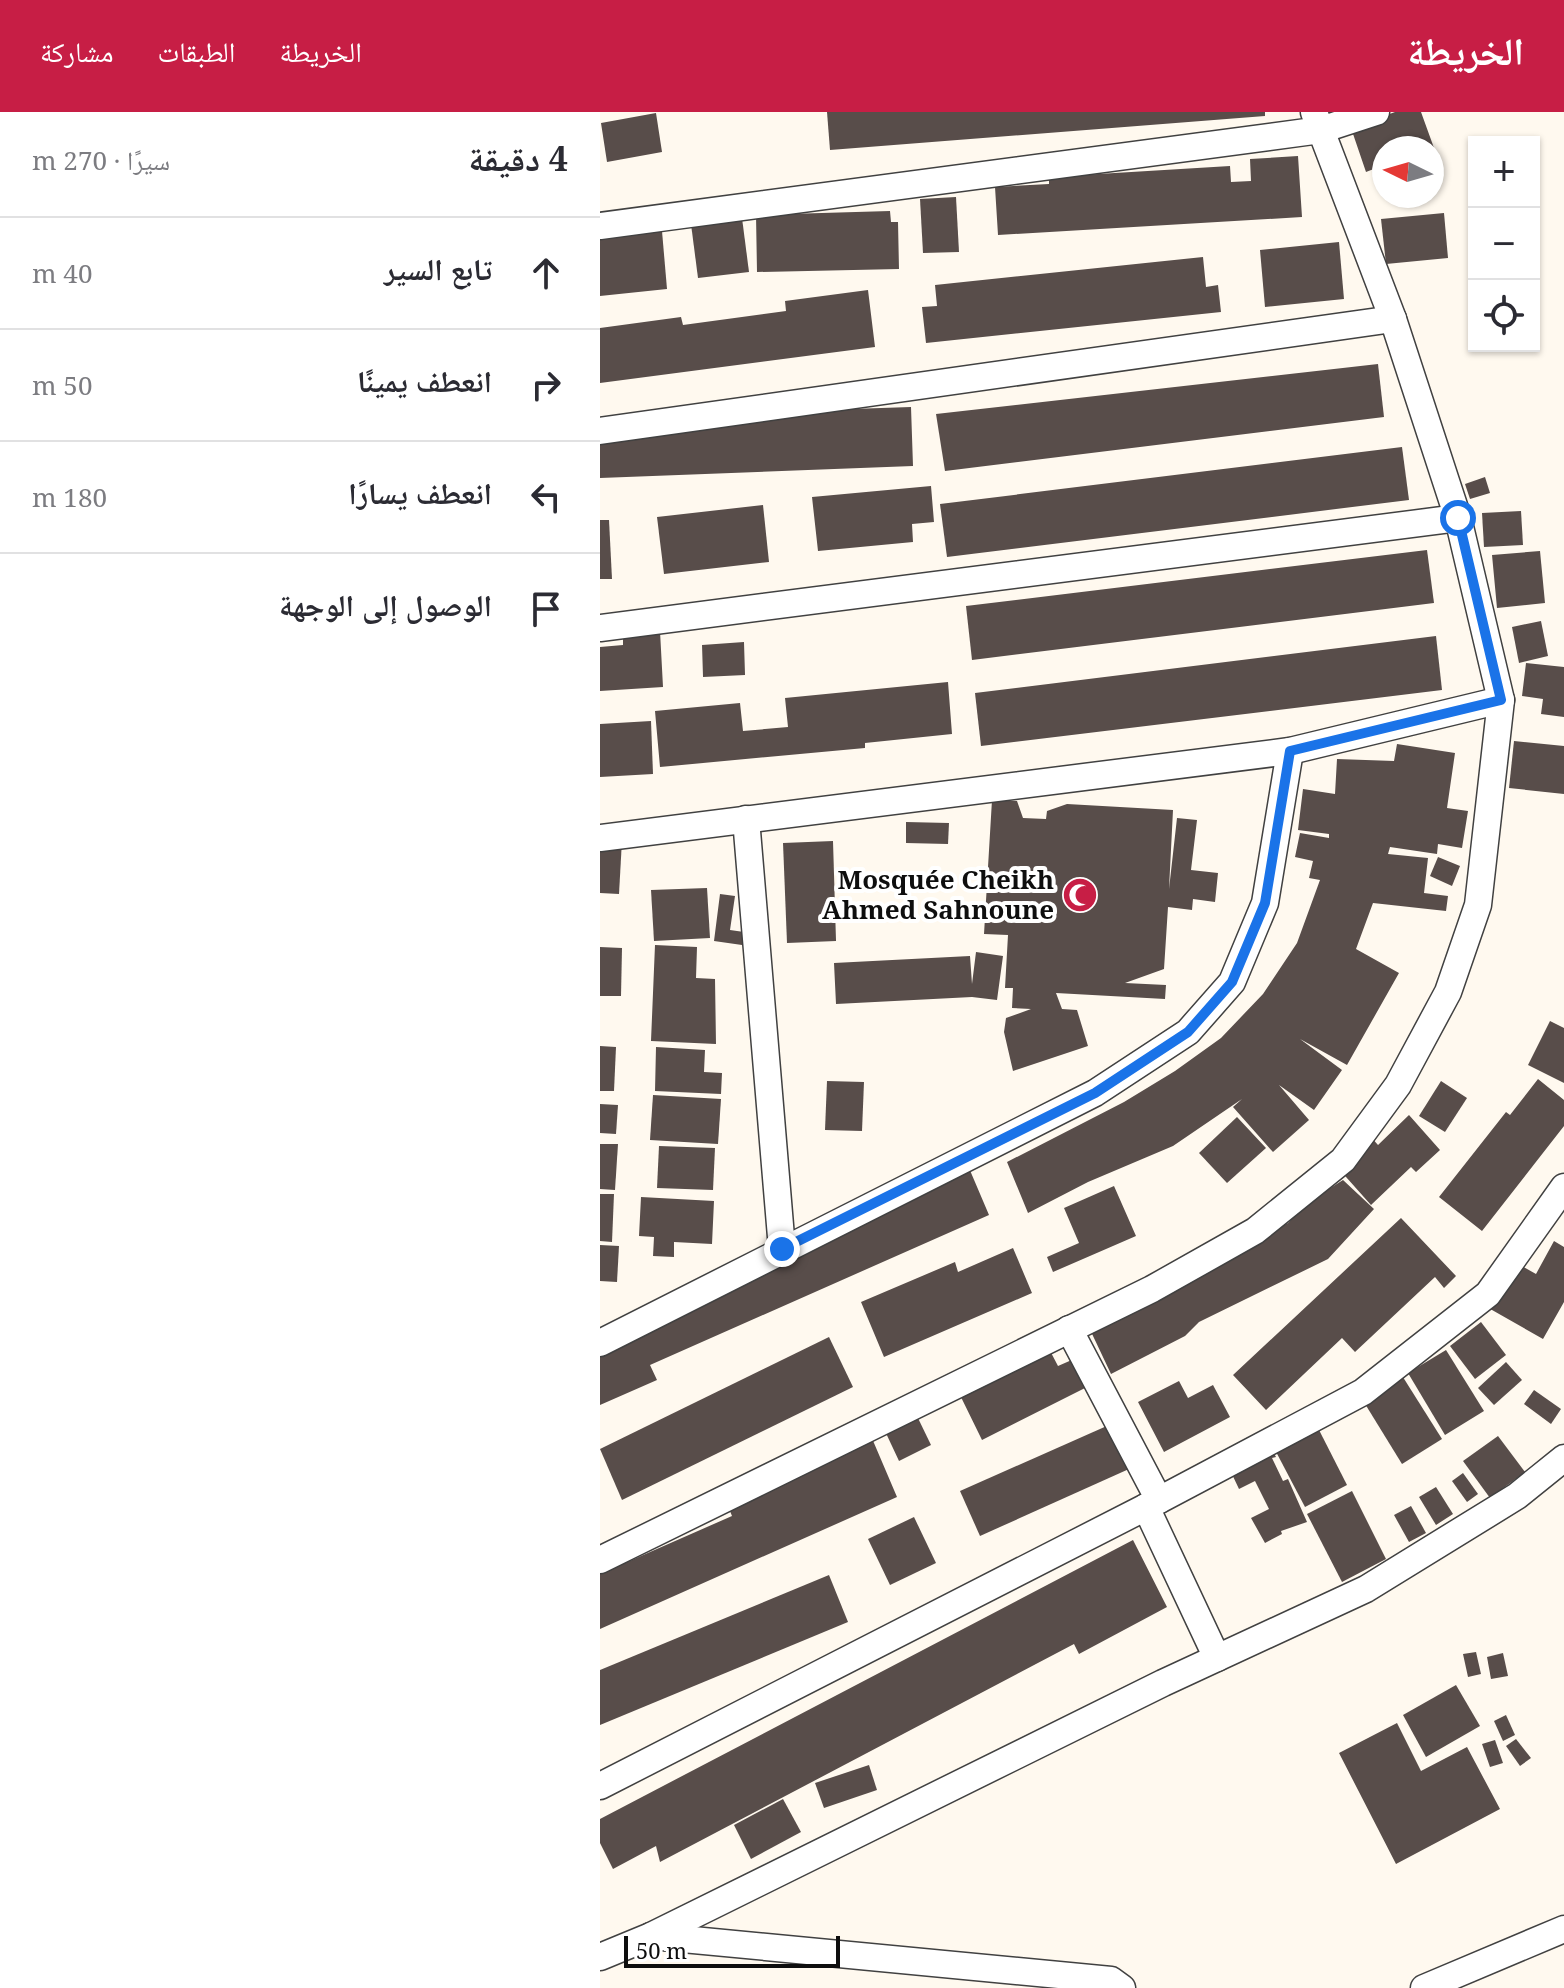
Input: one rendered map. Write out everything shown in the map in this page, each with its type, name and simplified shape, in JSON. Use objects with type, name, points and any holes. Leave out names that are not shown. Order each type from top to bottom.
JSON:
[{"type":"street","points":[[600,226],[1376,112]]},
{"type":"street","points":[[600,1560],[1069,1329],[1255,1231],[1343,1160],[1398,1085],[1448,992],[1478,905],[1501,700],[1458,518],[1393,319],[1317,121]]},
{"type":"street","points":[[600,431],[1393,319]]},
{"type":"street","points":[[600,628],[1458,518]]},
{"type":"street","points":[[600,838],[1290,751],[1501,700]]},
{"type":"street","points":[[600,1343],[1095,1093],[1188,1032],[1232,982],[1265,903],[1290,751]]},
{"type":"street","points":[[746,819],[782,1249]]},
{"type":"street","points":[[600,1786],[1152,1504],[1363,1392],[1488,1294],[1564,1187]]},
{"type":"street","points":[[1069,1329],[1152,1504],[1217,1658]]},
{"type":"street","points":[[600,1957],[651,1936],[1217,1658],[1366,1589],[1517,1496],[1564,1458]]},
{"type":"street","points":[[1424,1988],[1564,1929]]},
{"type":"street","points":[[651,1936],[1111,1980],[1122,1988]]},
{"type":"building","points":[[827,112],[1265,112],[1265,116],[830,150]]},
{"type":"building","points":[[1395,112],[1421,112],[1430,136],[1372,136],[1372,170],[1366,172],[1351,128]]},
{"type":"building","points":[[656,113],[662,152],[607,162],[601,123]]},
{"type":"building","points":[[1298,156],[1302,217],[998,235],[995,187],[1049,184],[1049,177],[1230,166],[1231,182],[1251,181],[1250,159]]},
{"type":"building","points":[[956,197],[959,252],[923,253],[920,199]]},
{"type":"building","points":[[890,211],[891,222],[898,222],[899,269],[757,272],[756,215]]},
{"type":"building","points":[[1444,213],[1448,258],[1386,264],[1381,219]]},
{"type":"building","points":[[742,218],[749,272],[698,278],[691,224]]},
{"type":"building","points":[[662,231],[667,289],[600,296],[600,237]]},
{"type":"building","points":[[1339,242],[1344,299],[1265,307],[1260,250]]},
{"type":"building","points":[[1203,257],[1206,287],[1218,285],[1221,312],[926,343],[922,307],[937,306],[935,285]]},
{"type":"building","points":[[868,290],[875,347],[600,383],[600,328],[681,317],[683,325],[786,311],[785,301]]},
{"type":"building","points":[[1378,364],[1384,417],[945,471],[936,414]]},
{"type":"building","points":[[911,407],[913,466],[600,478],[600,434],[700,430],[699,414]]},
{"type":"building","points":[[1402,447],[1409,500],[947,557],[940,504]]},
{"type":"building","points":[[1485,477],[1490,493],[1470,499],[1465,484]]},
{"type":"building","points":[[931,486],[934,522],[912,524],[913,542],[818,551],[812,497]]},
{"type":"building","points":[[763,505],[769,562],[664,574],[657,517]]},
{"type":"building","points":[[1521,511],[1523,545],[1484,547],[1482,513]]},
{"type":"building","points":[[600,520],[609,520],[612,579],[600,579]]},
{"type":"building","points":[[1427,550],[1434,603],[972,660],[966,606]]},
{"type":"building","points":[[1540,551],[1545,603],[1497,608],[1492,555]]},
{"type":"building","points":[[1541,621],[1548,656],[1519,663],[1512,627]]},
{"type":"building","points":[[660,631],[663,687],[600,691],[600,647],[623,645],[623,634]]},
{"type":"building","points":[[1436,636],[1442,690],[981,746],[975,693]]},
{"type":"building","points":[[744,642],[745,675],[703,677],[702,645]]},
{"type":"building","points":[[1526,663],[1564,667],[1564,717],[1541,714],[1543,699],[1522,696]]},
{"type":"building","points":[[948,682],[952,734],[865,743],[865,748],[660,767],[655,711],[740,703],[743,731],[788,727],[785,698]]},
{"type":"building","points":[[651,721],[653,774],[600,777],[600,724]]},
{"type":"building","points":[[1514,741],[1564,746],[1564,794],[1509,788]]},
{"type":"building","points":[[1397,744],[1455,753],[1447,808],[1468,811],[1462,848],[1438,844],[1437,854],[1390,847],[1388,854],[1428,858],[1424,893],[1448,896],[1446,911],[1373,903],[1356,949],[1399,973],[1347,1065],[1300,1039],[1342,1070],[1314,1110],[1279,1085],[1309,1120],[1273,1152],[1233,1107],[1242,1099],[1173,1146],[1088,1182],[1028,1213],[1007,1162],[1124,1102],[1175,1071],[1221,1038],[1263,994],[1297,943],[1320,880],[1309,878],[1313,861],[1295,857],[1300,833],[1329,838],[1329,834],[1298,830],[1303,789],[1335,794],[1337,759],[1394,761]]},
{"type":"building","points":[[992,800],[1017,801],[1023,818],[1046,819],[1047,811],[1067,804],[1173,810],[1169,889],[1177,818],[1197,820],[1191,870],[1218,873],[1215,902],[1193,899],[1192,910],[1168,907],[1164,969],[1125,983],[1166,985],[1165,999],[1056,993],[1062,1009],[1077,1010],[1088,1046],[1013,1071],[1004,1032],[1006,1018],[1031,1009],[1012,1008],[1013,988],[1005,988],[1008,935],[984,934]]},
{"type":"building","points":[[906,822],[949,823],[948,844],[906,843]]},
{"type":"building","points":[[600,839],[622,840],[619,894],[600,893]]},
{"type":"building","points":[[833,841],[836,941],[787,943],[783,843]]},
{"type":"building","points":[[1438,857],[1460,866],[1452,886],[1430,876]]},
{"type":"building","points":[[707,888],[710,938],[654,941],[651,890]]},
{"type":"building","points":[[720,894],[735,896],[730,930],[744,932],[742,945],[714,941]]},
{"type":"building","points":[[655,945],[697,947],[696,978],[715,979],[716,1044],[651,1041]]},
{"type":"building","points":[[600,947],[622,948],[621,996],[600,996]]},
{"type":"building","points":[[976,952],[1003,956],[997,1000],[972,997],[836,1004],[834,963],[970,956],[972,984]]},
{"type":"building","points":[[1550,1021],[1564,1028],[1564,1083],[1528,1065]]},
{"type":"building","points":[[600,1046],[616,1047],[614,1091],[600,1091]]},
{"type":"building","points":[[656,1047],[705,1050],[704,1072],[722,1073],[721,1094],[655,1091]]},
{"type":"building","points":[[1538,1079],[1564,1100],[1564,1126],[1482,1231],[1439,1197],[1506,1112],[1510,1115]]},
{"type":"building","points":[[827,1081],[864,1082],[862,1131],[825,1130]]},
{"type":"building","points":[[1441,1081],[1467,1098],[1445,1132],[1419,1116]]},
{"type":"building","points":[[653,1095],[721,1099],[718,1144],[650,1140]]},
{"type":"building","points":[[600,1104],[618,1105],[616,1134],[600,1133]]},
{"type":"building","points":[[1409,1115],[1440,1150],[1416,1172],[1411,1167],[1371,1205],[1338,1168],[1371,1137],[1378,1145]]},
{"type":"building","points":[[1237,1117],[1266,1148],[1227,1183],[1199,1153]]},
{"type":"building","points":[[600,1144],[618,1144],[615,1190],[600,1189]]},
{"type":"building","points":[[659,1146],[715,1148],[713,1190],[657,1188]]},
{"type":"building","points":[[969,1168],[989,1215],[650,1365],[657,1380],[600,1405],[600,1331]]},
{"type":"building","points":[[1343,1180],[1374,1209],[1328,1259],[1199,1322],[1185,1336],[1111,1374],[1085,1319],[1171,1275],[1184,1287],[1206,1263],[1288,1223],[1307,1203]]},
{"type":"building","points":[[1114,1186],[1136,1236],[1053,1272],[1047,1257],[1079,1243],[1064,1208]]},
{"type":"building","points":[[600,1194],[614,1194],[612,1242],[600,1241]]},
{"type":"building","points":[[641,1197],[714,1201],[712,1244],[674,1242],[674,1257],[653,1256],[654,1237],[639,1236]]},
{"type":"building","points":[[1401,1218],[1456,1276],[1444,1288],[1435,1277],[1355,1352],[1342,1338],[1266,1410],[1233,1375]]},
{"type":"building","points":[[1554,1241],[1564,1247],[1564,1302],[1543,1339],[1485,1306],[1511,1260],[1536,1274]]},
{"type":"building","points":[[600,1245],[619,1246],[617,1282],[600,1281]]},
{"type":"building","points":[[1013,1248],[1032,1293],[884,1357],[861,1302],[955,1262],[958,1272]]},
{"type":"building","points":[[1481,1322],[1506,1355],[1475,1379],[1450,1346]]},
{"type":"building","points":[[829,1337],[853,1387],[622,1500],[600,1449]]},
{"type":"building","points":[[1047,1345],[1058,1366],[1074,1359],[1087,1387],[982,1440],[958,1391]]},
{"type":"building","points":[[1446,1350],[1484,1411],[1445,1435],[1408,1373]]},
{"type":"building","points":[[1506,1362],[1522,1380],[1494,1405],[1478,1388]]},
{"type":"building","points":[[1401,1374],[1442,1439],[1402,1464],[1362,1399]]},
{"type":"building","points":[[1179,1381],[1188,1398],[1213,1385],[1230,1417],[1164,1452],[1138,1402]]},
{"type":"building","points":[[1534,1390],[1561,1409],[1551,1424],[1524,1404]]},
{"type":"building","points":[[916,1414],[931,1445],[899,1461],[884,1429]]},
{"type":"building","points":[[1109,1425],[1129,1469],[980,1536],[960,1491]]},
{"type":"building","points":[[1317,1426],[1347,1485],[1305,1507],[1274,1448]]},
{"type":"building","points":[[871,1436],[897,1497],[600,1629],[600,1574],[732,1516],[728,1506]]},
{"type":"building","points":[[1498,1436],[1525,1472],[1490,1498],[1463,1461]]},
{"type":"building","points":[[1271,1448],[1276,1457],[1272,1458],[1283,1481],[1288,1479],[1307,1522],[1281,1531],[1282,1534],[1265,1543],[1251,1518],[1269,1509],[1255,1481],[1239,1489],[1230,1470]]},
{"type":"building","points":[[1463,1473],[1478,1494],[1467,1502],[1452,1481]]},
{"type":"building","points":[[1436,1487],[1453,1514],[1436,1525],[1419,1497]]},
{"type":"building","points":[[1352,1491],[1386,1559],[1342,1582],[1307,1514]]},
{"type":"building","points":[[1411,1506],[1426,1533],[1409,1542],[1394,1515]]},
{"type":"building","points":[[914,1517],[936,1563],[890,1585],[868,1539]]},
{"type":"building","points":[[1133,1540],[1167,1607],[1079,1654],[1074,1644],[660,1862],[656,1846],[613,1869],[600,1843],[600,1819]]},
{"type":"building","points":[[829,1575],[848,1622],[600,1725],[600,1670]]},
{"type":"building","points":[[1476,1652],[1481,1674],[1468,1677],[1463,1654]]},
{"type":"building","points":[[1503,1653],[1508,1676],[1491,1679],[1487,1657]]},
{"type":"building","points":[[1456,1685],[1480,1726],[1426,1757],[1403,1715]]},
{"type":"building","points":[[1506,1715],[1515,1735],[1503,1741],[1494,1721]]},
{"type":"building","points":[[1397,1723],[1421,1771],[1467,1747],[1500,1809],[1396,1864],[1339,1753]]},
{"type":"building","points":[[1516,1739],[1531,1758],[1520,1766],[1506,1746]]},
{"type":"building","points":[[1495,1740],[1503,1763],[1490,1767],[1482,1744]]},
{"type":"building","points":[[869,1765],[877,1790],[824,1808],[815,1783]]},
{"type":"building","points":[[783,1799],[801,1832],[751,1859],[734,1825]]},
{"type":"place","name":"Mosquée Cheikh Ahmed Sahnoune","points":[[1080,895]]},
{"type":"route","points":[[782,1249],[1095,1093],[1188,1032],[1232,982],[1265,903],[1279,835],[1290,751],[1501,700],[1458,518]]}]
